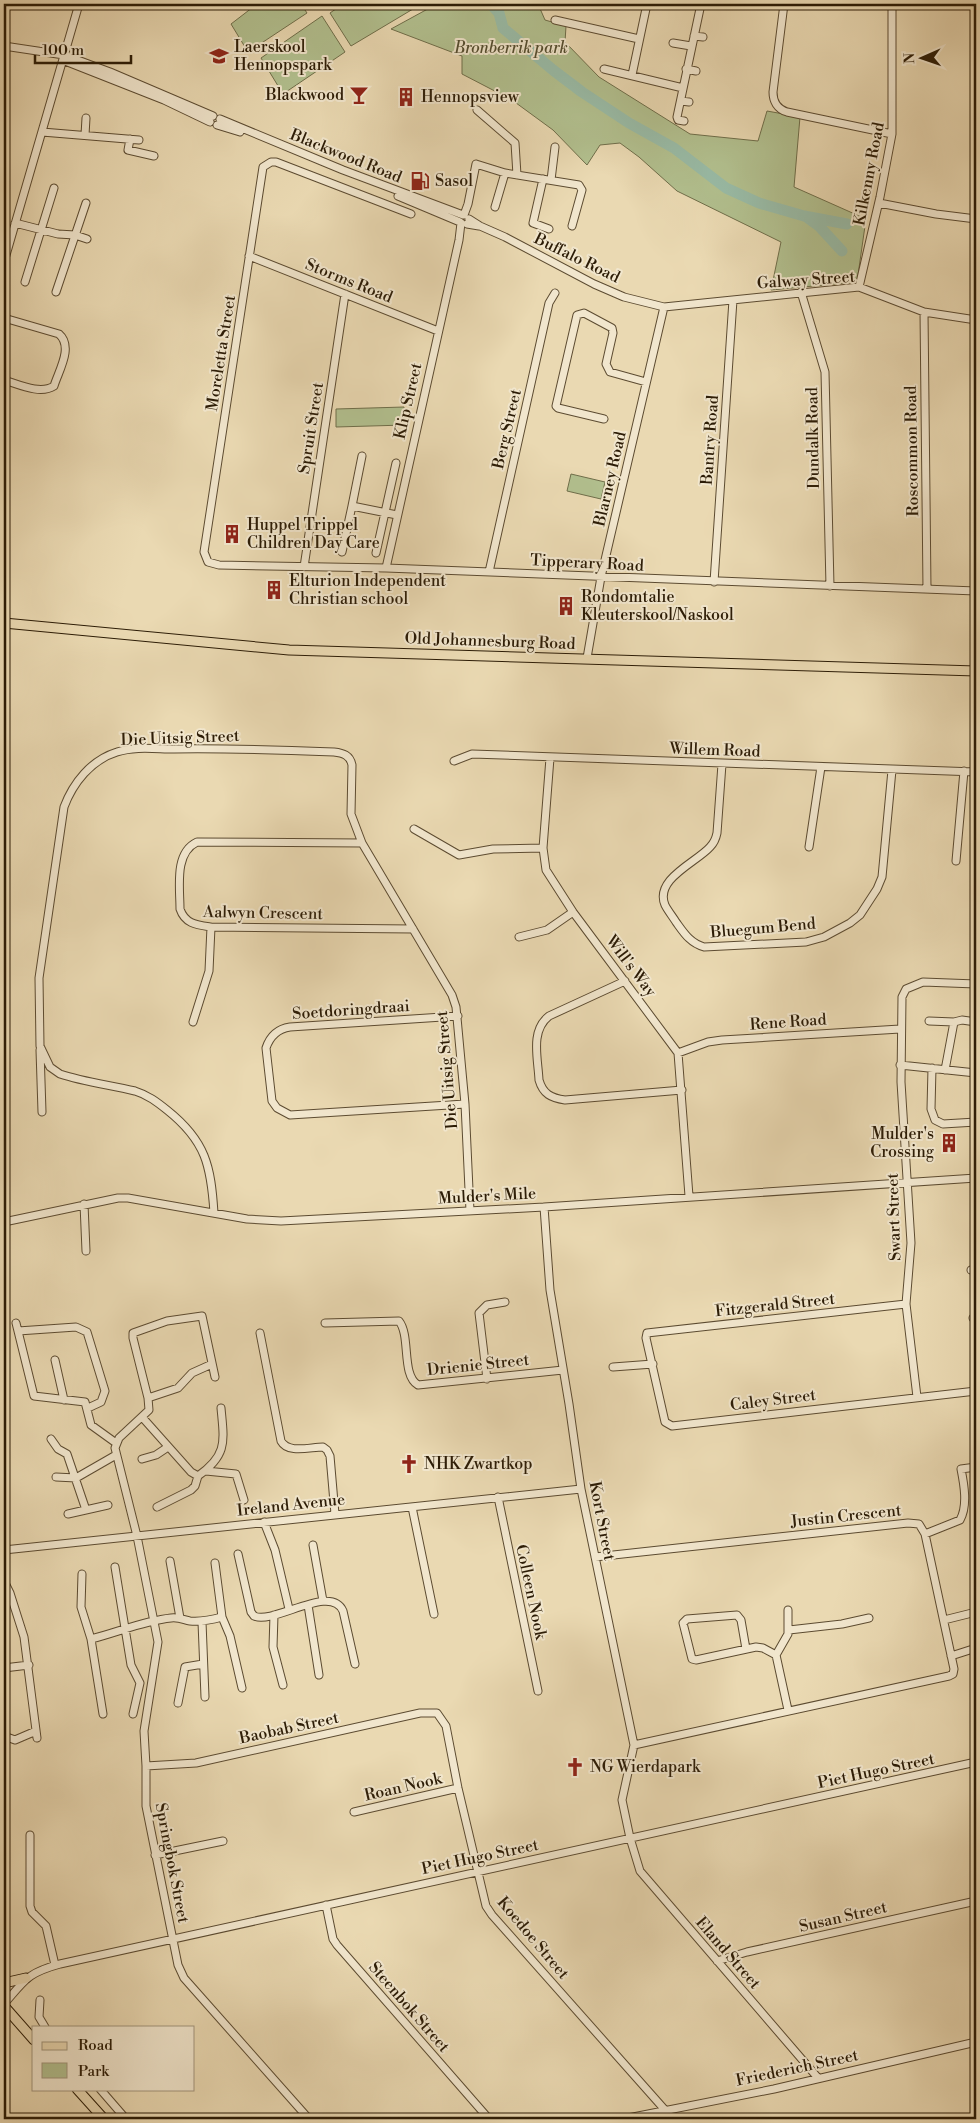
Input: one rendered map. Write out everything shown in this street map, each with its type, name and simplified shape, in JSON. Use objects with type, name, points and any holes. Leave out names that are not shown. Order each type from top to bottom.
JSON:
[{"type":"main road","name":"Old Johannesburg Road","points":[[4,623],[289,650],[976,671]]},
{"type":"main road","points":[[4,1984],[20,1978],[26,1978]]},
{"type":"main road","points":[[4,2005],[32,2038]]},
{"type":"main road","points":[[79,2090],[104,2119]]},
{"type":"street","points":[[4,262],[79,4]]},
{"type":"street","points":[[632,76],[647,4]]},
{"type":"street","points":[[784,4],[773,92],[776,104],[787,112],[892,134]]},
{"type":"street","name":"Kilkenny Road","points":[[859,287],[879,203],[892,134],[892,4]]},
{"type":"street","points":[[684,121],[678,120],[677,117],[681,83],[686,69],[687,54],[698,8]]},
{"type":"street","points":[[555,20],[639,39]]},
{"type":"street","points":[[672,43],[703,38]]},
{"type":"street","name":"Blackwood Road","points":[[4,46],[47,52],[134,82],[215,121],[438,207],[465,220]]},
{"type":"street","points":[[604,69],[632,76],[681,83]]},
{"type":"street","points":[[686,69],[696,71]]},
{"type":"street","points":[[477,110],[515,143],[516,175]]},
{"type":"street","points":[[85,135],[86,118]]},
{"type":"street","points":[[42,132],[139,140]]},
{"type":"street","points":[[130,139],[128,150],[154,156]]},
{"type":"street","points":[[551,180],[555,147]]},
{"type":"street","name":"Moreletta Street","points":[[204,552],[264,167],[271,162],[276,162],[411,214]]},
{"type":"street","name":"Klip Street","points":[[386,568],[476,164],[506,173]]},
{"type":"street","points":[[496,207],[506,173],[574,183],[582,187],[572,226]]},
{"type":"street","points":[[543,179],[533,223],[550,229]]},
{"type":"street","points":[[25,282],[54,188]]},
{"type":"street","points":[[56,292],[86,203]]},
{"type":"street","points":[[879,203],[936,214],[976,219]]},
{"type":"street","name":"Buffalo Road","points":[[465,220],[608,290],[664,307]]},
{"type":"street","points":[[16,223],[87,239]]},
{"type":"street","name":"Storms Road","points":[[249,256],[438,331]]},
{"type":"street","name":"Galway Street","points":[[664,307],[859,287],[924,312],[976,320]]},
{"type":"street","name":"Dundalk Road","points":[[801,292],[824,372],[830,586]]},
{"type":"street","name":"Berg Street","points":[[489,572],[549,303],[555,293]]},
{"type":"street","name":"Spruit Street","points":[[304,566],[345,294]]},
{"type":"street","name":"Bantry Road","points":[[714,582],[733,300]]},
{"type":"street","name":"Blarney Road","points":[[588,658],[601,577],[664,307]]},
{"type":"street","name":"Roscommon Road","points":[[924,312],[927,589]]},
{"type":"street","points":[[604,419],[556,406],[578,314],[584,313],[612,328],[613,333],[607,357],[608,370],[646,382]]},
{"type":"street","points":[[4,318],[60,334],[65,341],[66,349],[54,386],[49,389],[41,390],[4,380]]},
{"type":"street","points":[[342,552],[362,456]]},
{"type":"street","points":[[376,553],[396,463]]},
{"type":"street","points":[[352,506],[397,515]]},
{"type":"street","name":"Tipperary Road","points":[[204,552],[206,560],[214,564],[386,568],[976,591]]},
{"type":"street","name":"Die Uitsig Street","points":[[214,1213],[212,1178],[208,1165],[193,1134],[184,1124],[147,1096],[60,1074],[50,1066],[40,1046],[39,978],[64,807],[75,785],[89,768],[117,752],[128,750],[221,748],[342,753],[348,757],[352,765],[351,814],[362,843],[452,995],[458,1016],[465,1104],[470,1211]]},
{"type":"street","name":"Willem Road","points":[[454,761],[472,754],[976,772]]},
{"type":"street","name":"Will's Way","points":[[550,758],[543,848],[544,863],[550,878],[573,912],[678,1053]]},
{"type":"street","name":"Bluegum Bend","points":[[722,764],[715,841],[709,849],[671,879],[664,893],[665,906],[686,936],[692,942],[704,947],[815,940],[835,932],[860,915],[877,889],[882,877],[892,770]]},
{"type":"street","points":[[809,847],[821,767]]},
{"type":"street","points":[[956,861],[964,771]]},
{"type":"street","points":[[414,829],[462,855],[493,850],[543,848]]},
{"type":"street","name":"Aalwyn Crescent","points":[[362,843],[204,840],[190,845],[186,849],[181,865],[180,909],[185,919],[191,923],[211,927],[413,929]]},
{"type":"street","points":[[519,937],[547,930],[573,912]]},
{"type":"street","points":[[193,1022],[209,971],[211,927]]},
{"type":"street","points":[[625,981],[549,1016],[540,1025],[536,1034],[541,1086],[553,1098],[565,1100],[682,1090]]},
{"type":"street","name":"Swart Street","points":[[917,1397],[906,1304],[911,1243],[900,1065],[902,997],[908,987],[922,982],[976,984]]},
{"type":"street","name":"Soetdoringdraai","points":[[458,1016],[290,1027],[276,1032],[266,1048],[271,1097],[276,1108],[286,1113],[296,1115],[465,1104]]},
{"type":"street","points":[[929,1020],[976,1022]]},
{"type":"street","points":[[945,1070],[954,1022]]},
{"type":"street","name":"Rene Road","points":[[678,1053],[708,1042],[722,1040],[900,1029]]},
{"type":"street","points":[[40,1046],[42,1112]]},
{"type":"street","points":[[678,1053],[689,1196]]},
{"type":"street","points":[[900,1065],[976,1073]]},
{"type":"street","points":[[932,1068],[931,1109],[935,1120],[943,1124],[976,1122]]},
{"type":"street","name":"Mulder's Mile","points":[[4,1222],[84,1204],[128,1198],[264,1221],[281,1221],[544,1207],[976,1178]]},
{"type":"street","points":[[84,1204],[86,1251]]},
{"type":"street","name":"Kort Street","points":[[544,1207],[550,1290],[581,1489],[634,1745],[622,1795],[630,1838]]},
{"type":"street","points":[[487,1379],[479,1313],[487,1305],[505,1302]]},
{"type":"street","name":"Fitzgerald Street","points":[[646,1334],[906,1304]]},
{"type":"street","points":[[16,1323],[33,1396],[83,1401],[88,1408],[91,1425],[116,1442],[149,1410],[148,1398],[132,1337],[136,1331],[167,1321],[202,1316],[215,1377]]},
{"type":"street","name":"Drienie Street","points":[[325,1323],[399,1321],[403,1329],[410,1374],[418,1385],[563,1370]]},
{"type":"street","points":[[18,1331],[76,1327],[87,1332],[105,1391],[101,1402],[88,1408]]},
{"type":"street","points":[[260,1333],[281,1440],[289,1448],[323,1447],[327,1450],[330,1456],[334,1514]]},
{"type":"street","name":"Caley Street","points":[[646,1334],[663,1419],[666,1425],[670,1426],[976,1391]]},
{"type":"street","points":[[55,1360],[64,1400]]},
{"type":"street","points":[[148,1398],[178,1388],[192,1373],[212,1364]]},
{"type":"street","points":[[613,1367],[652,1364]]},
{"type":"street","points":[[157,1507],[191,1490],[195,1486],[198,1476],[212,1467],[223,1445],[221,1408]]},
{"type":"street","points":[[142,1417],[191,1472],[198,1476]]},
{"type":"street","points":[[51,1439],[58,1449],[67,1454],[86,1510]]},
{"type":"street","name":"Springbok Street","points":[[116,1442],[116,1455],[138,1536],[155,1620],[158,1650],[144,1731],[146,1811],[178,1965],[184,1978],[309,2119]]},
{"type":"street","points":[[142,1459],[156,1455],[168,1447]]},
{"type":"street","points":[[56,1477],[76,1478],[116,1455]]},
{"type":"street","points":[[634,1745],[951,1675],[954,1668],[925,1534],[958,1522],[961,1518],[964,1496],[962,1469],[976,1466]]},
{"type":"street","points":[[206,1472],[236,1474],[244,1500]]},
{"type":"street","name":"Ireland Avenue","points":[[4,1550],[581,1489]]},
{"type":"street","name":"Colleen Nook","points":[[498,1498],[538,1692]]},
{"type":"street","points":[[68,1514],[108,1505]]},
{"type":"street","points":[[412,1507],[434,1614]]},
{"type":"street","points":[[264,1522],[275,1550],[289,1609]]},
{"type":"street","name":"Justin Crescent","points":[[595,1557],[911,1523],[919,1524],[925,1534]]},
{"type":"street","points":[[312,1545],[323,1601]]},
{"type":"street","points":[[238,1554],[252,1614],[260,1618],[323,1601],[336,1603],[342,1608],[355,1664]]},
{"type":"street","points":[[170,1561],[180,1618]]},
{"type":"street","points":[[215,1563],[222,1617],[230,1636],[242,1688]]},
{"type":"street","points":[[115,1567],[131,1665],[140,1683],[133,1714]]},
{"type":"street","points":[[82,1574],[81,1608],[91,1639],[104,1714]]},
{"type":"street","points":[[4,1581],[22,1631],[29,1665],[36,1735],[16,1740],[4,1736]]},
{"type":"street","points":[[4,1600],[12,1599]]},
{"type":"street","points":[[308,1605],[319,1675]]},
{"type":"street","points":[[788,1610],[789,1630],[776,1655],[788,1710]]},
{"type":"street","points":[[944,1620],[976,1612]]},
{"type":"street","points":[[274,1615],[273,1647],[283,1685]]},
{"type":"street","points":[[746,1649],[741,1620],[737,1615],[687,1619],[683,1623],[692,1658],[696,1660],[746,1649],[763,1648],[776,1655]]},
{"type":"street","points":[[91,1639],[155,1620],[180,1618],[188,1621],[202,1622],[222,1617]]},
{"type":"street","points":[[789,1630],[842,1624],[869,1618]]},
{"type":"street","points":[[202,1622],[205,1697]]},
{"type":"street","points":[[951,1656],[976,1648]]},
{"type":"street","points":[[178,1703],[184,1668],[203,1664]]},
{"type":"street","points":[[4,1668],[29,1665]]},
{"type":"street","name":"Baobab Street","points":[[146,1766],[196,1762],[420,1713],[437,1713]]},
{"type":"street","name":"Koedoe Street","points":[[437,1713],[446,1726],[484,1902],[492,1915],[665,2110],[667,2119]]},
{"type":"street","name":"Piet Hugo Street","points":[[4,2005],[26,1978],[41,1969],[55,1965],[976,1762]]},
{"type":"street","name":"Roan Nook","points":[[354,1812],[458,1788]]},
{"type":"street","points":[[30,1834],[30,1906],[32,1912],[46,1926],[55,1965]]},
{"type":"street","name":"Eland Street","points":[[630,1838],[642,1876],[818,2078]]},
{"type":"street","points":[[155,1855],[223,1841]]},
{"type":"street","name":"Susan Street","points":[[717,1961],[757,1950],[976,1901]]},
{"type":"street","name":"Steenbok Street","points":[[326,1904],[333,1939],[337,1945],[489,2119]]},
{"type":"street","points":[[40,2000],[39,2017],[44,2026]]},
{"type":"street","name":"Friederich Street","points":[[622,2119],[774,2089],[976,2042]]},
{"type":"street","points":[[101,2090],[126,2119]]},
{"type":"green space","points":[[257,4],[301,4],[307,13],[248,52],[231,24]]},
{"type":"green space","points":[[343,4],[416,4],[418,6],[351,46],[330,13]]},
{"type":"green space","name":"Bronberrik park","points":[[434,4],[538,4],[545,20],[566,26],[565,42],[599,77],[690,134],[758,141],[767,111],[800,117],[794,187],[866,219],[857,282],[771,290],[781,242],[677,191],[639,157],[620,143],[600,145],[587,165],[553,130],[512,100],[462,74],[462,56],[391,29]]},
{"type":"green space","points":[[322,16],[345,52],[283,94],[261,58]]},
{"type":"green space","points":[[404,407],[405,425],[336,427],[336,409]]},
{"type":"green space","points":[[571,474],[605,482],[601,499],[567,491]]},
{"type":"waterway","points":[[491,4],[499,13],[503,28],[553,70],[629,123],[674,148],[726,188],[759,203],[804,216],[847,224]]},
{"type":"waterway","points":[[808,218],[819,226],[842,251]]},
{"type":"place","name":"Laerskool Hennopspark","points":[[219,56]]},
{"type":"place","name":"Blackwood","points":[[359,95]]},
{"type":"place","name":"Hennopsview","points":[[406,97]]},
{"type":"place","name":"Sasol","points":[[420,181]]},
{"type":"place","name":"Huppel Trippel Children Day Care","points":[[232,534]]},
{"type":"place","name":"Elturion Independent Christian school","points":[[274,590]]},
{"type":"place","name":"Rondomtalie Kleuterskool/Naskool","points":[[566,606]]},
{"type":"place","name":"Mulder's Crossing","points":[[949,1143]]},
{"type":"place","name":"NHK Zwartkop","points":[[409,1464]]},
{"type":"place","name":"NG Wierdapark","points":[[575,1767]]}]
